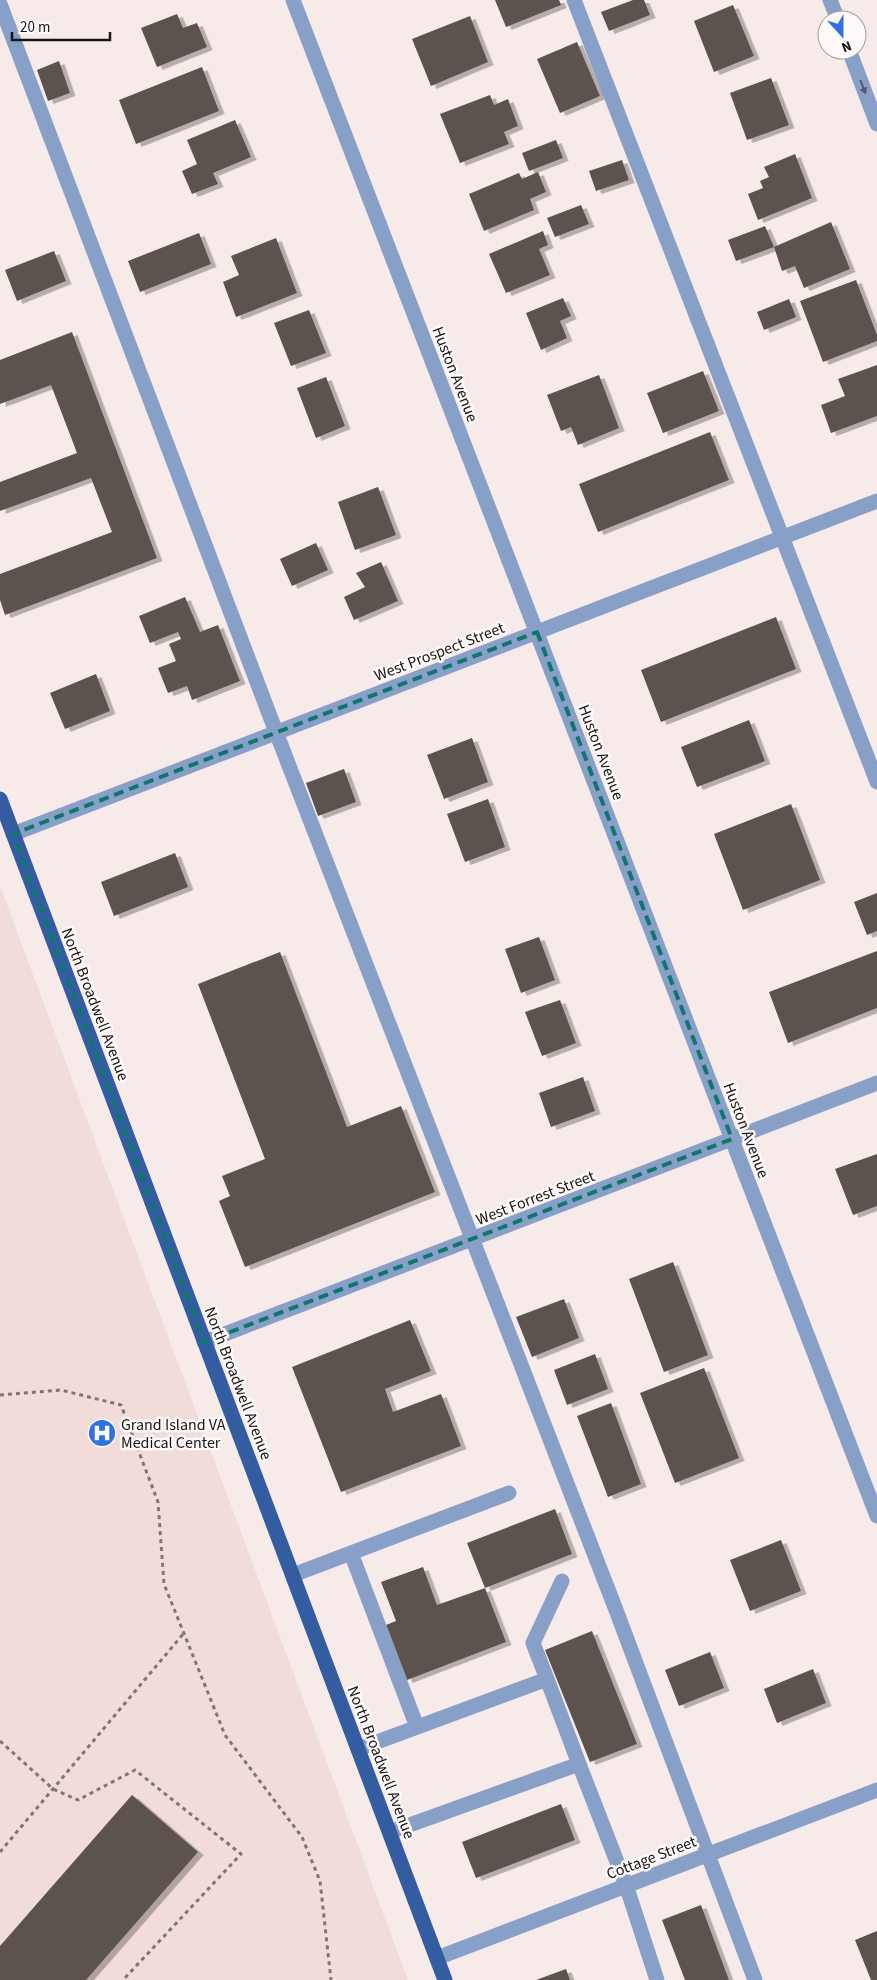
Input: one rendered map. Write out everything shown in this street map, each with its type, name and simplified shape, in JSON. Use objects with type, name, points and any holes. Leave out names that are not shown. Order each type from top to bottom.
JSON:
[{"type":"main road","name":"North Broadwell Avenue","points":[[0,799],[445,1980]]},
{"type":"street","name":"Huston Avenue","points":[[293,0],[877,1516]]},
{"type":"street","points":[[574,0],[877,782]]},
{"type":"street","points":[[0,4],[276,732],[613,1601],[755,1980]]},
{"type":"street","points":[[853,60],[877,124]]},
{"type":"street","name":"West Prospect Street","points":[[13,834],[877,501]]},
{"type":"street","name":"West Forrest Street","points":[[204,1342],[877,1083]]},
{"type":"street","points":[[293,1575],[509,1493]]},
{"type":"street","points":[[351,1554],[417,1727]]},
{"type":"street","points":[[562,1581],[533,1643],[626,1885],[657,1980]]},
{"type":"street","points":[[358,1749],[547,1679]]},
{"type":"street","points":[[390,1832],[579,1764]]},
{"type":"street","name":"Cottage Street","points":[[437,1958],[877,1790]]},
{"type":"path","points":[[0,1395],[61,1390],[121,1405],[158,1502],[164,1584],[225,1735],[302,1837],[320,1881],[331,1980]]},
{"type":"path","points":[[0,1852],[184,1633]]},
{"type":"path","points":[[0,1741],[53,1789],[78,1800],[135,1770],[241,1854],[123,1980]]},
{"type":"highlighted area","points":[[537,632],[732,1139],[204,1342],[13,834]]},
{"type":"shaded area","name":"Grand Island VA Medical Center","points":[[0,886],[408,1980],[0,1980]]},
{"type":"building","points":[[495,0],[559,0],[561,5],[506,27]]},
{"type":"building","points":[[633,0],[644,0],[650,15],[609,31],[601,12]]},
{"type":"building","points":[[733,5],[754,56],[714,72],[694,21]]},
{"type":"building","points":[[177,14],[183,28],[197,23],[207,47],[157,67],[141,28]]},
{"type":"building","points":[[470,16],[488,62],[431,86],[412,39]]},
{"type":"building","points":[[577,42],[600,96],[560,113],[537,59]]},
{"type":"building","points":[[59,61],[70,93],[48,101],[37,70]]},
{"type":"building","points":[[202,67],[219,111],[136,144],[119,100]]},
{"type":"building","points":[[771,78],[789,125],[747,140],[730,93]]},
{"type":"building","points":[[490,95],[494,105],[508,99],[518,126],[504,132],[509,144],[460,163],[440,114]]},
{"type":"building","points":[[235,120],[251,157],[213,173],[218,184],[192,194],[182,171],[197,164],[187,140]]},
{"type":"building","points":[[556,140],[563,158],[529,171],[522,153]]},
{"type":"building","points":[[795,154],[812,198],[758,220],[748,194],[763,188],[760,181],[769,177],[764,167]]},
{"type":"building","points":[[622,160],[629,180],[596,191],[589,171]]},
{"type":"building","points":[[538,172],[546,192],[530,199],[534,210],[484,231],[469,194],[519,173],[522,179]]},
{"type":"building","points":[[581,205],[589,224],[555,237],[547,218]]},
{"type":"building","points":[[831,222],[850,269],[804,288],[795,266],[782,271],[774,247]]},
{"type":"building","points":[[765,226],[774,247],[736,261],[728,240]]},
{"type":"building","points":[[543,231],[548,245],[539,249],[550,275],[506,293],[489,254]]},
{"type":"building","points":[[199,233],[211,264],[140,292],[128,261]]},
{"type":"building","points":[[276,238],[297,293],[236,317],[223,282],[239,275],[231,256]]},
{"type":"building","points":[[54,251],[66,281],[17,301],[5,270]]},
{"type":"building","points":[[856,280],[877,335],[877,341],[823,362],[800,301]]},
{"type":"building","points":[[563,298],[571,316],[560,321],[567,338],[541,350],[526,313]]},
{"type":"building","points":[[789,299],[796,317],[764,330],[757,312]]},
{"type":"building","points":[[309,310],[326,353],[291,366],[274,323]]},
{"type":"building","points":[[72,332],[157,558],[5,615],[0,600],[0,574],[112,532],[91,478],[0,511],[0,482],[77,453],[51,385],[0,404],[0,360]]},
{"type":"building","points":[[877,365],[877,416],[831,433],[821,405],[845,396],[838,379]]},
{"type":"building","points":[[703,371],[719,411],[663,433],[647,393]]},
{"type":"building","points":[[599,375],[619,428],[578,445],[571,427],[561,431],[547,395]]},
{"type":"building","points":[[326,377],[345,426],[316,438],[297,388]]},
{"type":"building","points":[[710,432],[729,480],[598,532],[579,484]]},
{"type":"building","points":[[378,487],[396,535],[355,550],[338,502]]},
{"type":"building","points":[[316,543],[328,570],[292,586],[280,559]]},
{"type":"building","points":[[381,562],[398,601],[354,620],[344,597],[365,587],[356,573]]},
{"type":"building","points":[[185,597],[200,632],[218,625],[240,681],[192,700],[187,686],[168,693],[158,668],[176,661],[169,644],[181,639],[178,632],[150,643],[139,616]]},
{"type":"building","points":[[776,617],[796,669],[661,722],[641,670]]},
{"type":"building","points":[[96,674],[110,711],[65,729],[50,693]]},
{"type":"building","points":[[749,720],[765,761],[697,787],[681,747]]},
{"type":"building","points":[[472,738],[488,782],[444,799],[427,755]]},
{"type":"building","points":[[344,769],[356,802],[318,816],[306,783]]},
{"type":"building","points":[[488,799],[505,847],[465,862],[447,814]]},
{"type":"building","points":[[791,804],[820,880],[743,910],[714,834]]},
{"type":"building","points":[[175,853],[188,887],[114,916],[101,882]]},
{"type":"building","points":[[877,893],[877,931],[867,935],[854,902]]},
{"type":"building","points":[[539,937],[555,980],[521,993],[505,949]]},
{"type":"building","points":[[877,951],[877,1008],[788,1043],[769,992]]},
{"type":"building","points":[[280,952],[347,1127],[401,1106],[435,1192],[245,1267],[219,1201],[230,1196],[222,1176],[265,1159],[198,984]]},
{"type":"building","points":[[560,1000],[576,1043],[542,1056],[525,1012]]},
{"type":"building","points":[[583,1077],[595,1111],[551,1127],[539,1093]]},
{"type":"building","points":[[877,1154],[877,1206],[853,1215],[835,1169]]},
{"type":"building","points":[[673,1262],[708,1355],[664,1372],[629,1279]]},
{"type":"building","points":[[564,1299],[579,1338],[532,1357],[516,1317]]},
{"type":"building","points":[[410,1320],[431,1371],[385,1389],[393,1412],[441,1394],[461,1446],[341,1492],[292,1367]]},
{"type":"building","points":[[595,1354],[608,1389],[567,1405],[554,1370]]},
{"type":"building","points":[[704,1368],[739,1458],[675,1483],[640,1393]]},
{"type":"building","points":[[611,1403],[641,1484],[608,1497],[577,1416]]},
{"type":"building","points":[[555,1509],[572,1554],[485,1588],[467,1543]]},
{"type":"building","points":[[781,1540],[801,1591],[750,1611],[730,1560]]},
{"type":"building","points":[[423,1567],[437,1605],[485,1588],[506,1642],[407,1680],[386,1625],[396,1621],[381,1582]]},
{"type":"building","points":[[592,1631],[637,1744],[590,1762],[545,1650]]},
{"type":"building","points":[[710,1652],[724,1688],[679,1706],[665,1670]]},
{"type":"building","points":[[813,1669],[826,1703],[777,1723],[764,1689]]},
{"type":"building","points":[[132,1795],[198,1852],[86,1980],[0,1980],[0,1946]]},
{"type":"building","points":[[561,1804],[575,1840],[476,1878],[462,1842]]},
{"type":"building","points":[[701,1905],[729,1980],[685,1980],[662,1920]]},
{"type":"building","points":[[877,1931],[877,1980],[871,1980],[855,1940]]},
{"type":"building","points":[[566,1969],[570,1980],[536,1980]]},
{"type":"place","name":"Grand Island VA Medical Center","points":[[102,1433]]}]
